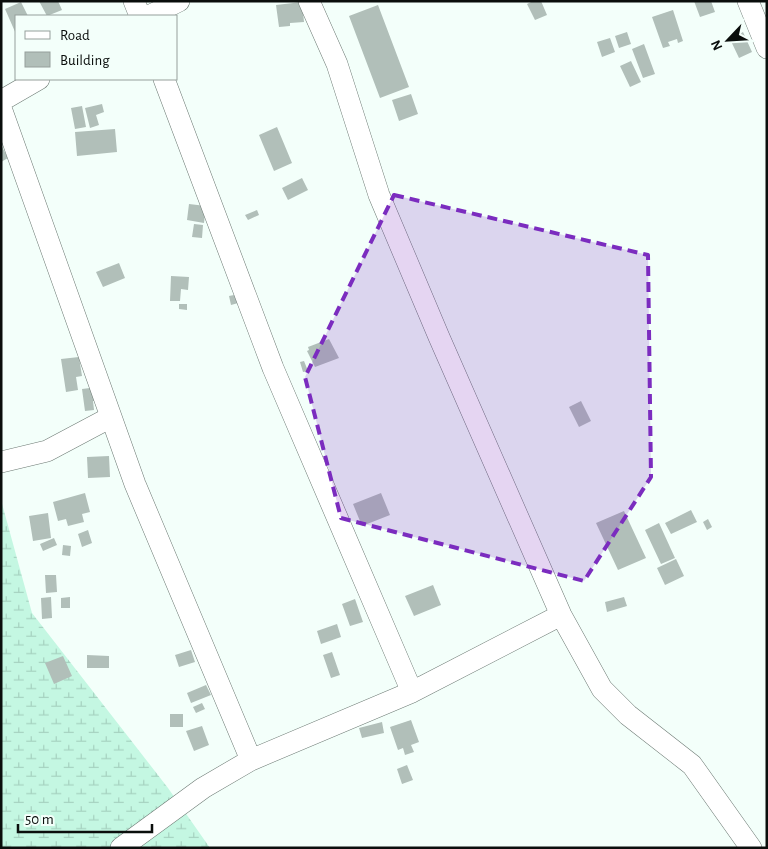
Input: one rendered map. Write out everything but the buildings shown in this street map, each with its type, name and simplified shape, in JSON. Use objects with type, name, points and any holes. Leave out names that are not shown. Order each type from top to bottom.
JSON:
[{"type":"street","points":[[134,1],[140,15]]},
{"type":"street","points":[[151,15],[179,1]]},
{"type":"street","points":[[309,1],[337,64],[383,204],[561,615],[602,689],[628,715],[692,766],[751,848]]},
{"type":"street","points":[[748,1],[767,48]]},
{"type":"street","points":[[1,101],[37,80]]},
{"type":"street","points":[[164,80],[273,368],[412,692]]},
{"type":"street","points":[[1,108],[135,484],[251,760]]},
{"type":"street","points":[[1,462],[47,451],[111,417]]},
{"type":"street","points":[[120,848],[203,788],[251,760],[412,692],[561,615]]},
{"type":"highlighted area","points":[[394,195],[648,255],[651,477],[584,581],[341,518],[305,377]]},
{"type":"green space","points":[[1,500],[32,613],[168,788],[210,848],[1,848]]}]
